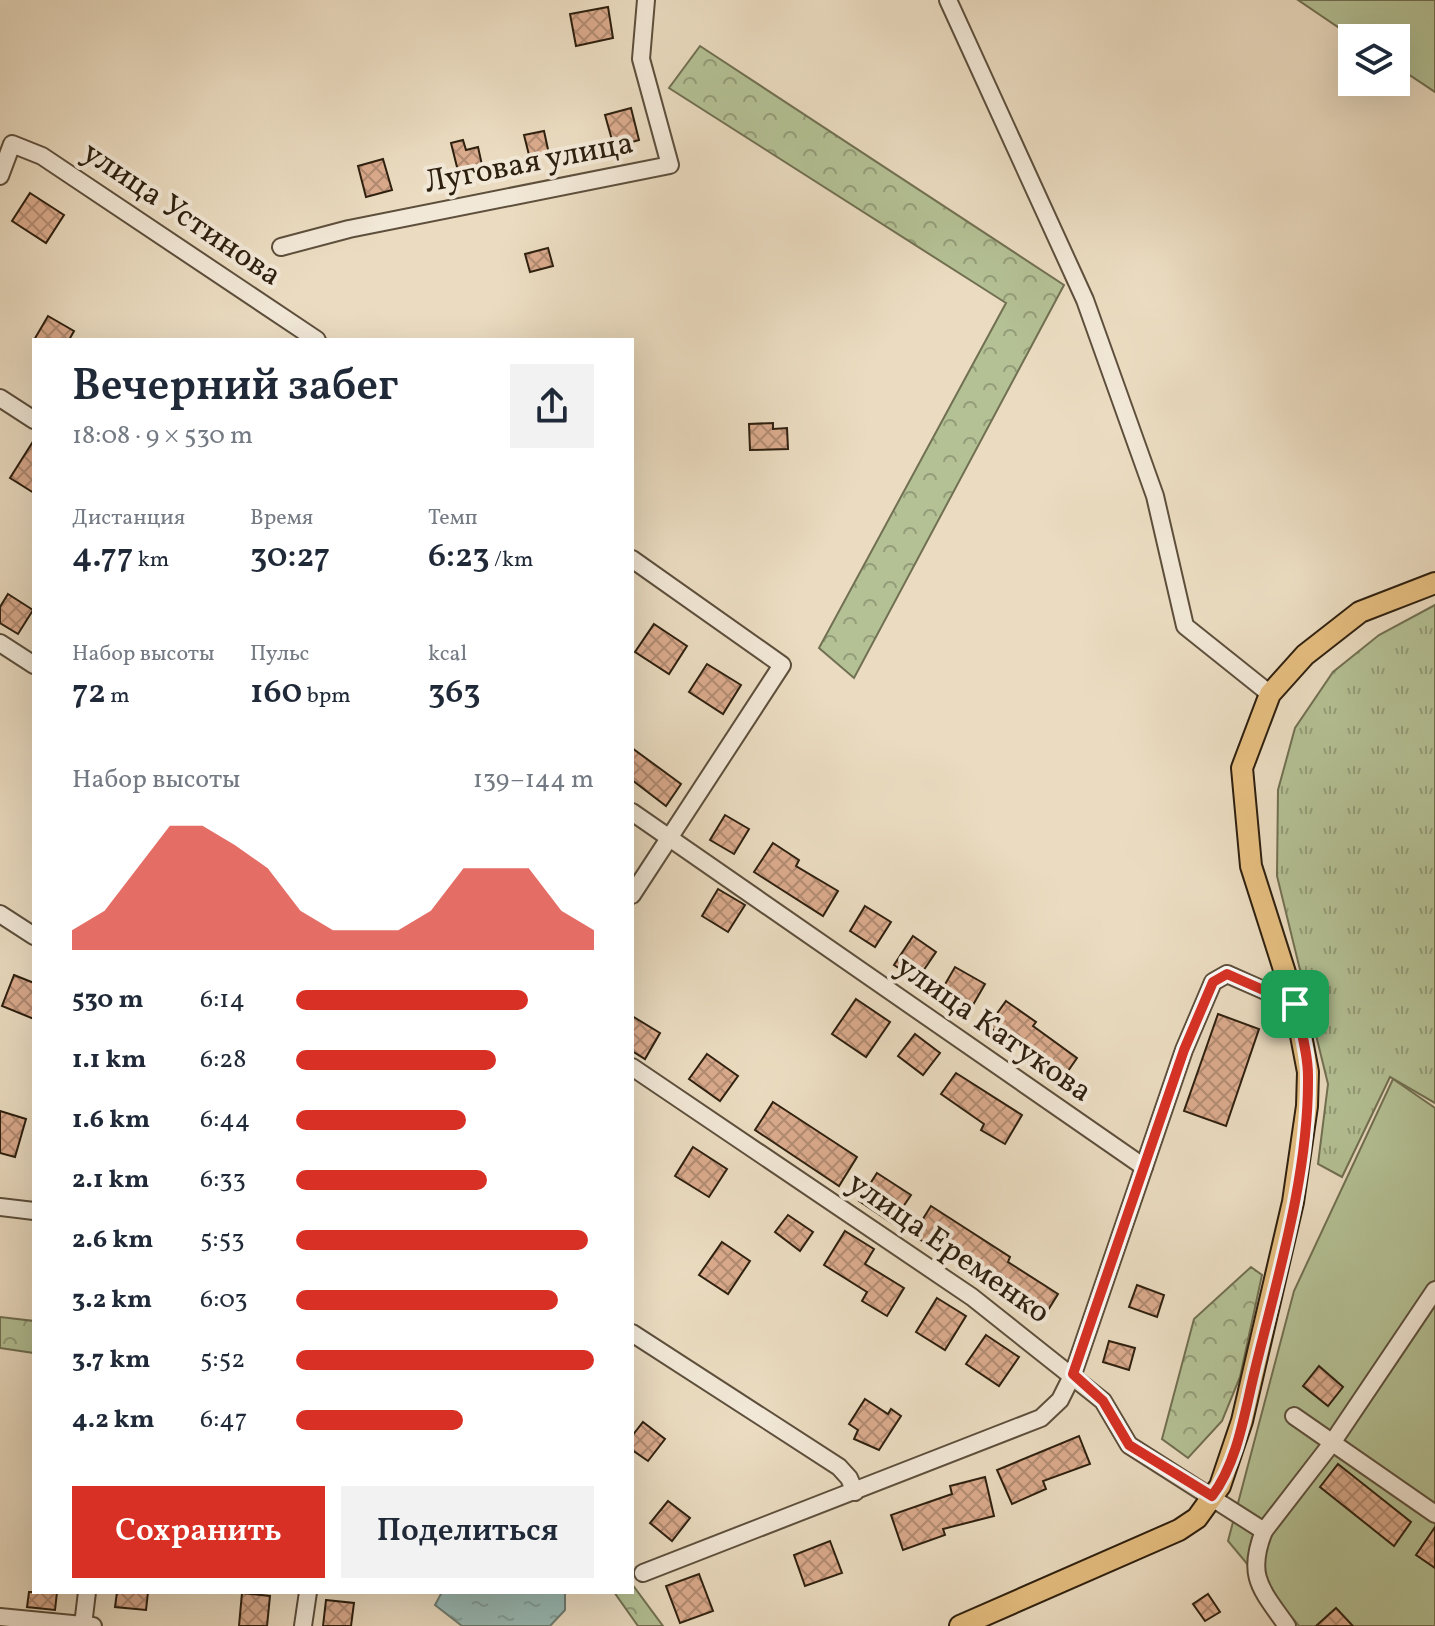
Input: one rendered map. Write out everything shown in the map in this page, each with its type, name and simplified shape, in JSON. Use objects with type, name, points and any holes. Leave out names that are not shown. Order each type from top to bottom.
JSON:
[{"type":"main road","points":[[960,1626],[1166,1537],[1197,1518],[1225,1474],[1242,1421],[1296,1189],[1308,1072],[1295,1004],[1251,866],[1242,768],[1270,694],[1305,655],[1360,612],[1435,583]]},
{"type":"street","name":"Луговая улица","points":[[281,247],[349,229],[670,165],[641,59],[646,0]]},
{"type":"street","points":[[948,0],[1085,300],[1155,496],[1185,626],[1270,694]]},
{"type":"street","name":"улица Устинова","points":[[0,176],[12,144],[42,156],[314,338]]},
{"type":"street","points":[[0,398],[32,419]]},
{"type":"street","points":[[634,560],[782,665],[634,892]]},
{"type":"street","points":[[0,643],[32,664]]},
{"type":"street","name":"улица Катукова","points":[[634,813],[1144,1167]]},
{"type":"street","points":[[0,914],[32,935]]},
{"type":"street","points":[[643,1573],[1041,1418],[1060,1400],[1073,1374],[1184,1050],[1213,982],[1227,974],[1295,1004]]},
{"type":"street","name":"улица Еременко","points":[[634,1068],[972,1297],[1073,1374],[1103,1401],[1129,1445],[1264,1531]]},
{"type":"street","points":[[0,1207],[32,1211]]},
{"type":"street","points":[[1287,1626],[1260,1588],[1254,1556],[1264,1531],[1332,1443],[1435,1290]]},
{"type":"street","points":[[634,1334],[839,1467],[849,1478],[855,1492]]},
{"type":"street","points":[[1294,1416],[1435,1514]]},
{"type":"street","points":[[83,1625],[87,1594]]},
{"type":"street","points":[[303,1626],[308,1594]]},
{"type":"street","points":[[0,1617],[93,1626]]},
{"type":"green space","points":[[1298,0],[1435,0],[1435,92],[1410,75],[1410,24],[1338,24],[1338,27]]},
{"type":"green space","points":[[700,46],[1064,285],[854,678],[819,648],[1006,303],[669,88]]},
{"type":"green space","points":[[1435,605],[1435,1103],[1390,1077],[1342,1177],[1318,1164],[1328,1084],[1277,876],[1278,790],[1295,728],[1333,672],[1379,635]]},
{"type":"green space","points":[[1393,1079],[1435,1108],[1435,1626],[1299,1626],[1228,1541],[1294,1291]]},
{"type":"green space","points":[[1251,1267],[1262,1275],[1240,1377],[1222,1421],[1188,1458],[1162,1439],[1194,1319]]},
{"type":"green space","points":[[0,1317],[32,1321],[32,1353],[0,1348]]},
{"type":"green space","points":[[634,1587],[663,1626],[638,1626],[615,1594],[634,1594]]},
{"type":"water","points":[[441,1594],[565,1594],[565,1610],[550,1626],[462,1626],[435,1605]]},
{"type":"building","points":[[608,7],[613,38],[576,46],[570,14]]},
{"type":"building","points":[[631,108],[639,140],[614,147],[605,115]]},
{"type":"building","points":[[544,131],[549,154],[530,159],[524,135]]},
{"type":"building","points":[[463,140],[466,150],[478,147],[482,165],[458,171],[451,143]]},
{"type":"building","points":[[383,159],[392,190],[366,197],[358,166]]},
{"type":"building","points":[[30,193],[64,215],[46,243],[12,221]]},
{"type":"building","points":[[548,248],[553,266],[530,272],[525,254]]},
{"type":"building","points":[[48,316],[74,331],[70,338],[35,338]]},
{"type":"building","points":[[773,423],[773,429],[787,428],[788,449],[750,450],[749,424]]},
{"type":"building","points":[[32,443],[32,492],[10,478]]},
{"type":"building","points":[[8,594],[32,609],[18,634],[0,623],[0,607]]},
{"type":"building","points":[[654,624],[687,646],[669,674],[635,652]]},
{"type":"building","points":[[707,664],[741,685],[723,714],[689,692]]},
{"type":"building","points":[[634,749],[681,784],[666,806],[634,782]]},
{"type":"building","points":[[725,815],[749,829],[734,854],[710,840]]},
{"type":"building","points":[[773,843],[799,860],[796,866],[838,891],[823,916],[754,872]]},
{"type":"building","points":[[718,889],[745,905],[728,932],[702,916]]},
{"type":"building","points":[[865,906],[891,922],[875,947],[850,931]]},
{"type":"building","points":[[913,936],[936,952],[917,980],[894,965]]},
{"type":"building","points":[[955,967],[985,984],[966,1017],[936,1000]]},
{"type":"building","points":[[14,975],[32,982],[32,1018],[2,1006]]},
{"type":"building","points":[[856,999],[890,1022],[866,1057],[832,1034]]},
{"type":"building","points":[[1006,1001],[1036,1022],[1033,1026],[1077,1058],[1059,1084],[1028,1062],[1032,1056],[988,1026]]},
{"type":"building","points":[[1218,1014],[1259,1029],[1226,1126],[1184,1111]]},
{"type":"building","points":[[634,1017],[660,1033],[645,1059],[634,1052]]},
{"type":"building","points":[[915,1034],[940,1053],[923,1075],[898,1056]]},
{"type":"building","points":[[707,1054],[738,1076],[720,1101],[689,1079]]},
{"type":"building","points":[[956,1073],[1022,1115],[1005,1144],[981,1130],[984,1124],[941,1094]]},
{"type":"building","points":[[773,1102],[857,1157],[839,1186],[755,1130]]},
{"type":"building","points":[[0,1111],[26,1119],[15,1157],[0,1153]]},
{"type":"building","points":[[693,1147],[727,1169],[709,1197],[675,1176]]},
{"type":"building","points":[[877,1173],[911,1195],[892,1223],[859,1201]]},
{"type":"building","points":[[931,1206],[1010,1257],[1008,1262],[1058,1294],[1040,1323],[1006,1301],[1011,1293],[950,1252],[947,1257],[913,1235]]},
{"type":"building","points":[[788,1215],[813,1232],[800,1251],[775,1232]]},
{"type":"building","points":[[845,1231],[874,1249],[865,1264],[904,1288],[887,1316],[862,1301],[867,1292],[824,1265]]},
{"type":"building","points":[[722,1242],[750,1261],[728,1294],[699,1275]]},
{"type":"building","points":[[1137,1285],[1164,1295],[1157,1317],[1129,1307]]},
{"type":"building","points":[[937,1298],[966,1316],[945,1350],[916,1332]]},
{"type":"building","points":[[986,1335],[1019,1357],[999,1386],[966,1364]]},
{"type":"building","points":[[1109,1341],[1135,1348],[1129,1370],[1103,1362]]},
{"type":"building","points":[[1319,1366],[1343,1387],[1328,1406],[1303,1386]]},
{"type":"building","points":[[865,1399],[888,1414],[891,1409],[901,1416],[879,1450],[854,1439],[858,1430],[849,1424]]},
{"type":"building","points":[[643,1422],[665,1439],[648,1461],[634,1451],[634,1433]]},
{"type":"building","points":[[1079,1436],[1090,1464],[1043,1481],[1046,1489],[1012,1504],[997,1470]]},
{"type":"building","points":[[1338,1464],[1411,1522],[1394,1546],[1320,1487]]},
{"type":"building","points":[[985,1477],[994,1516],[943,1529],[945,1535],[903,1550],[891,1515],[952,1494],[950,1486]]},
{"type":"building","points":[[668,1501],[690,1518],[672,1541],[650,1523]]},
{"type":"building","points":[[1435,1527],[1435,1568],[1416,1555]]},
{"type":"building","points":[[830,1541],[842,1573],[805,1586],[794,1555]]},
{"type":"building","points":[[699,1574],[713,1611],[680,1623],[666,1586]]},
{"type":"building","points":[[29,1592],[57,1594],[55,1610],[27,1607]]},
{"type":"building","points":[[117,1594],[148,1594],[146,1610],[115,1607]]},
{"type":"building","points":[[242,1594],[270,1596],[267,1626],[239,1626]]},
{"type":"building","points":[[1208,1594],[1220,1612],[1205,1621],[1193,1604]]},
{"type":"building","points":[[326,1600],[354,1603],[351,1626],[323,1626]]},
{"type":"building","points":[[1336,1608],[1353,1626],[1316,1626]]},
{"type":"route","points":[[1227,974],[1295,1004],[1308,1072],[1302,1149],[1279,1269],[1242,1421],[1220,1486],[1212,1496],[1129,1445],[1103,1401],[1073,1374],[1184,1050],[1213,982],[1227,974]]}]
